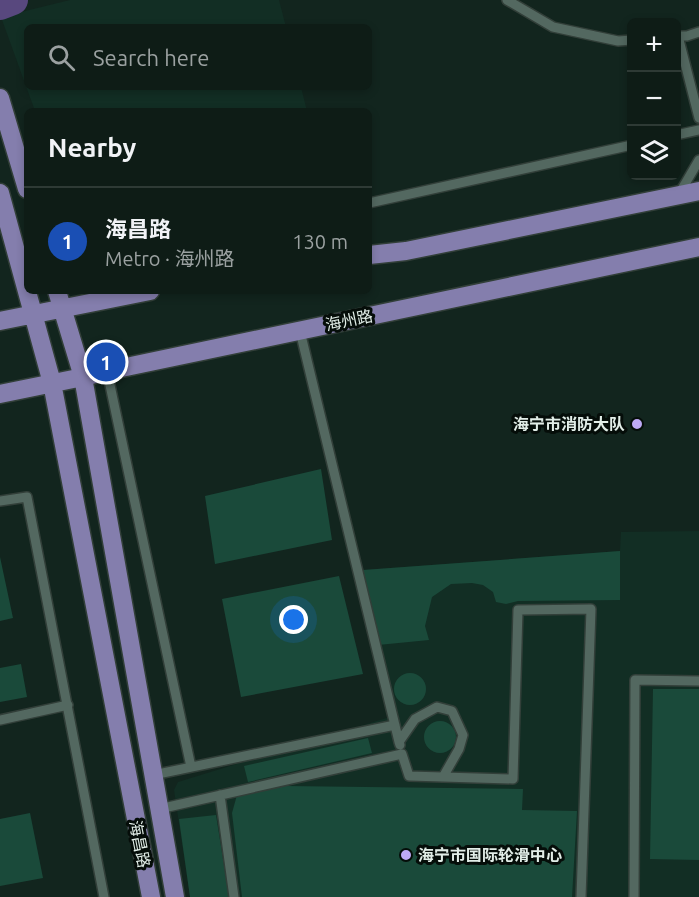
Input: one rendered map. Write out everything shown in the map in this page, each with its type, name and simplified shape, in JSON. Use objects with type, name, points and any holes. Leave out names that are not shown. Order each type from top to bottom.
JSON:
[{"type":"main road","points":[[0,98],[24,179]]},
{"type":"main road","points":[[372,255],[406,251],[699,191]]},
{"type":"main road","name":"海昌路","points":[[0,193],[24,284]]},
{"type":"main road","name":"海州路","points":[[0,394],[699,248]]},
{"type":"main road","name":"海昌路","points":[[27,294],[52,383],[151,897]]},
{"type":"main road","points":[[0,321],[32,314],[60,299],[116,294]]},
{"type":"main road","name":"海昌路","points":[[60,299],[82,377],[175,897]]},
{"type":"lane","points":[[507,0],[553,27],[618,41],[627,40]]},
{"type":"lane","points":[[681,36],[699,32]]},
{"type":"lane","points":[[681,51],[699,118]]},
{"type":"lane","points":[[681,134],[699,130]]},
{"type":"lane","points":[[372,202],[627,146]]},
{"type":"lane","points":[[679,195],[699,160]]},
{"type":"lane","points":[[300,330],[409,776],[513,779],[518,610],[591,609],[581,897]]},
{"type":"lane","points":[[107,371],[191,767]]},
{"type":"lane","points":[[0,501],[27,497],[104,897]]},
{"type":"lane","points":[[634,897],[635,680],[699,681]]},
{"type":"lane","points":[[0,720],[68,705]]},
{"type":"lane","points":[[399,742],[414,719],[437,707],[452,711],[463,735],[459,749],[443,777]]},
{"type":"lane","points":[[153,776],[395,725]]},
{"type":"lane","points":[[159,809],[402,754]]},
{"type":"lane","points":[[220,795],[234,897]]},
{"type":"shaded area","points":[[70,0],[279,0],[285,24],[24,24],[24,81],[1,17]]},
{"type":"shaded area","points":[[27,90],[302,90],[306,108],[34,108]]},
{"type":"shaded area","points":[[321,469],[332,540],[215,564],[205,496]]},
{"type":"shaded area","points":[[699,531],[699,897],[190,897],[174,790],[178,782],[393,716],[363,570],[620,551],[621,532]]},
{"type":"shaded area","points":[[620,551],[620,600],[518,601],[506,604],[496,602],[493,592],[483,585],[451,584],[432,597],[425,626],[429,640],[378,645],[363,570]]},
{"type":"shaded area","points":[[0,557],[13,618],[0,621]]},
{"type":"shaded area","points":[[339,576],[363,674],[241,697],[222,599]]},
{"type":"shaded area","points":[[21,664],[27,697],[0,702],[0,668]]},
{"type":"shaded area","points":[[410,673],[421,678],[426,689],[421,700],[410,705],[399,700],[394,689],[399,678]]},
{"type":"shaded area","points":[[653,689],[699,689],[699,860],[650,859]]},
{"type":"shaded area","points":[[440,721],[451,726],[456,737],[451,748],[440,753],[429,748],[424,737],[429,726]]},
{"type":"shaded area","points":[[368,738],[372,753],[248,782],[244,766]]},
{"type":"shaded area","name":"海宁市国际轮滑中心","points":[[285,786],[523,789],[522,810],[577,811],[572,897],[242,897],[232,813],[237,795]]},
{"type":"shaded area","points":[[30,813],[43,878],[0,886],[0,819]]},
{"type":"shaded area","points":[[216,815],[229,897],[190,897],[179,819]]},
{"type":"waterway","points":[[0,5],[13,0]]},
{"type":"place","name":"海昌路","points":[[106,362]]},
{"type":"place","name":"海宁市消防大队","points":[[637,424]]},
{"type":"place","name":"海宁市国际轮滑中心","points":[[406,855]]}]
